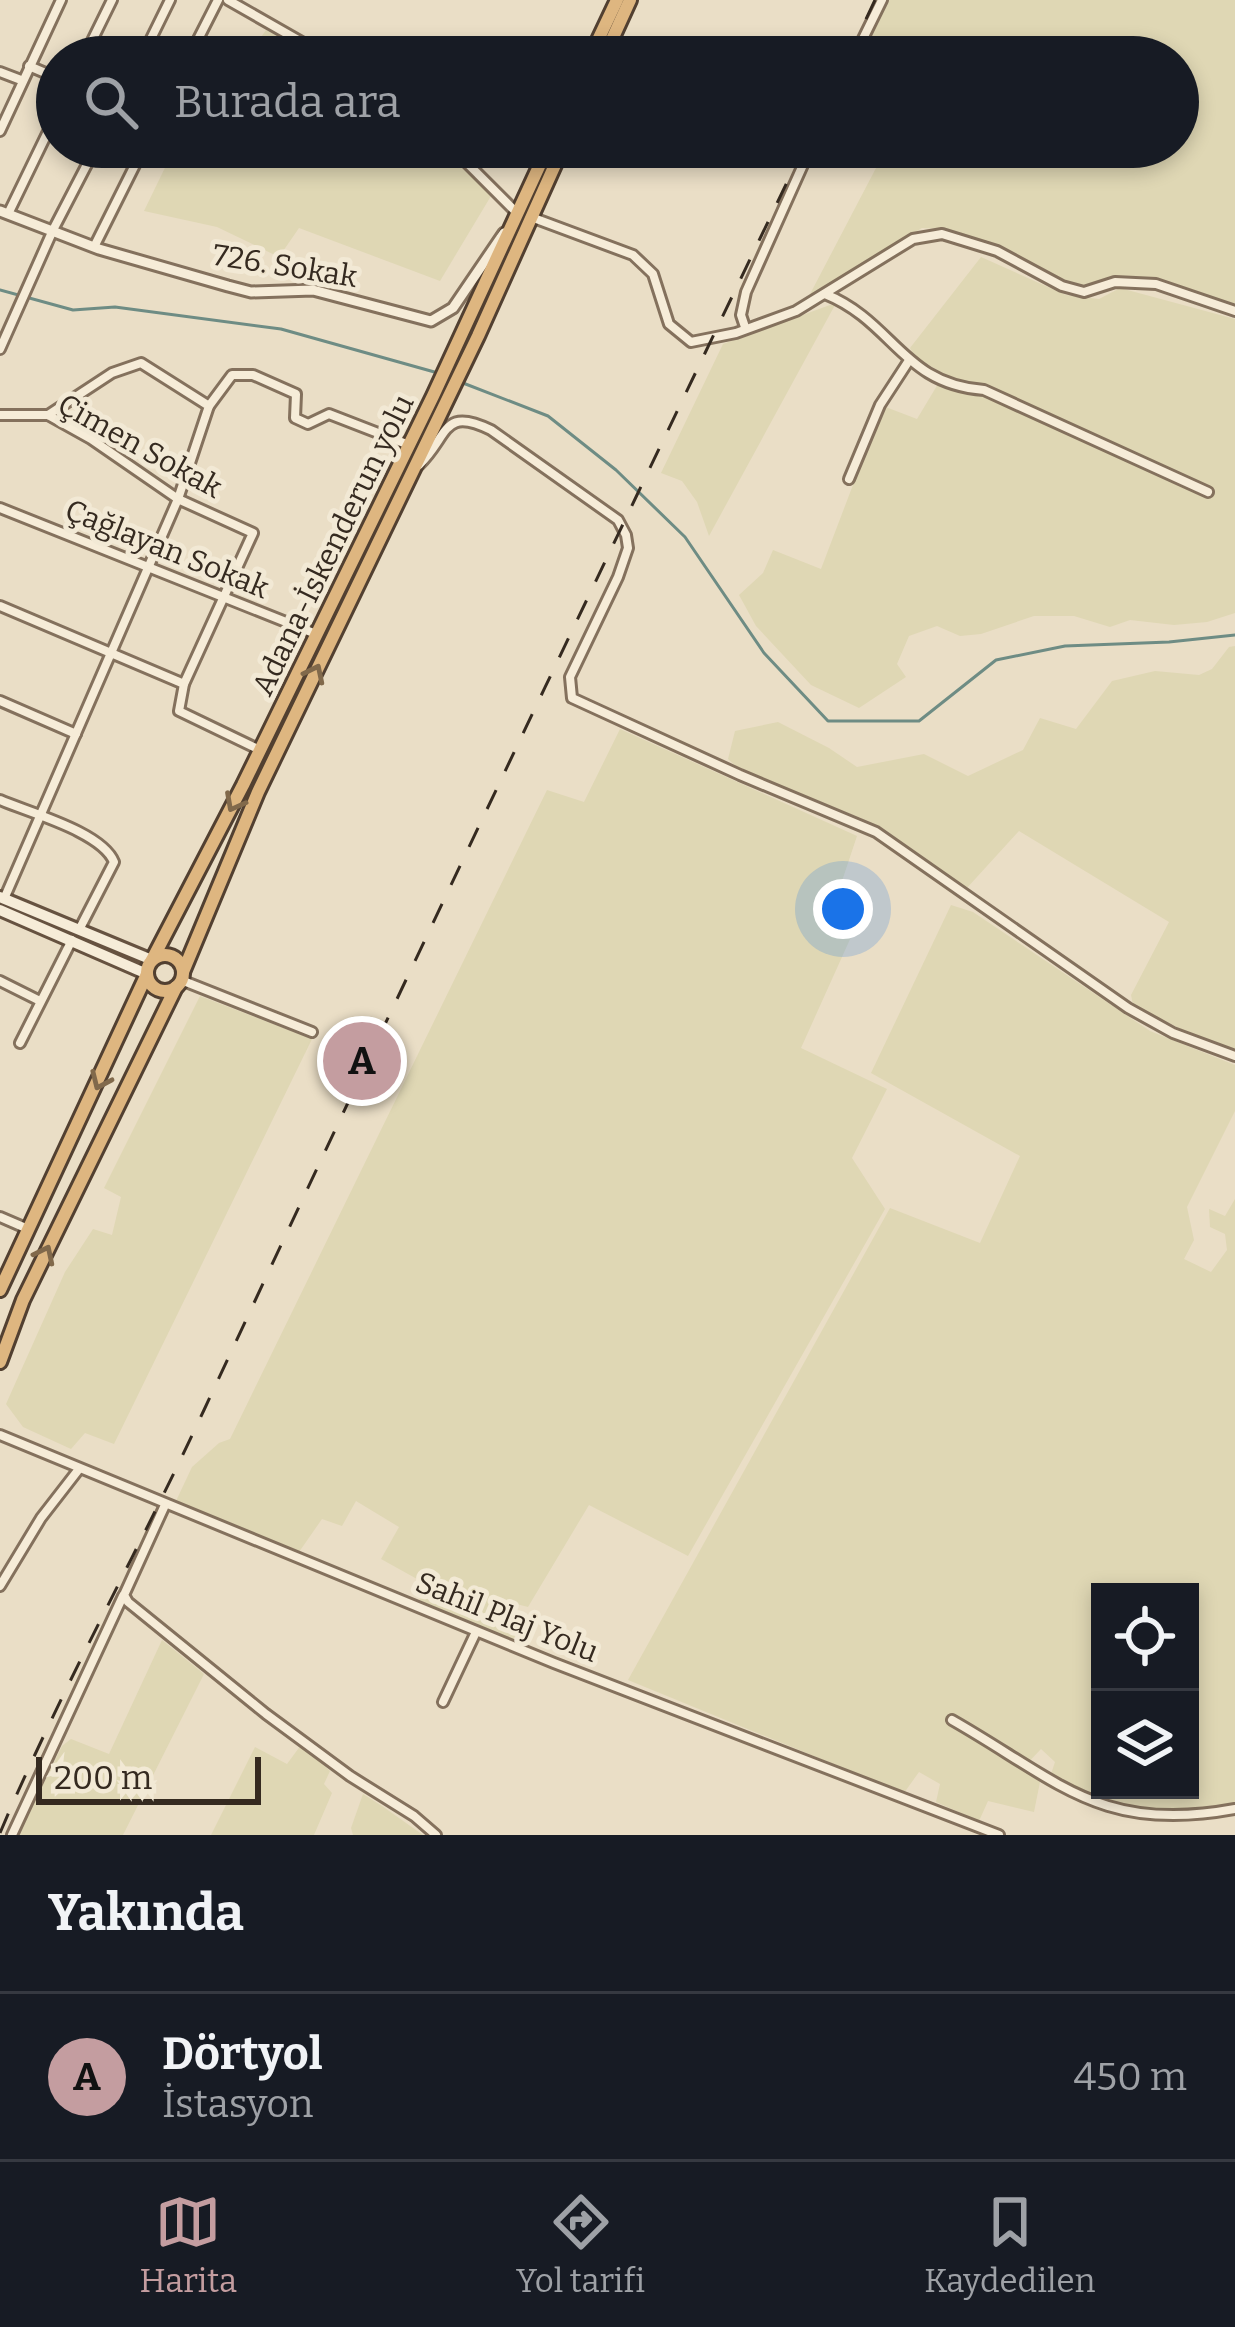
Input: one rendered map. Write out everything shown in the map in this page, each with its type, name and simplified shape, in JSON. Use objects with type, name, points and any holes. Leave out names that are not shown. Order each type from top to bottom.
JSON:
[{"type":"highway","points":[[600,36],[617,0]]},
{"type":"highway","points":[[614,36],[630,0]]},
{"type":"highway","points":[[0,1362],[23,1300],[180,980],[258,792],[413,471],[541,168]]},
{"type":"highway","points":[[524,215],[551,168]]},
{"type":"highway","name":"Adana-İskenderun yolu","points":[[0,1291],[150,967],[409,445],[440,399]]},
{"type":"highway","points":[[163,955],[174,958],[180,980],[158,990],[150,967],[163,955]]},
{"type":"main road","points":[[1,903],[150,967]]},
{"type":"street","points":[[44,36],[61,0]]},
{"type":"street","points":[[94,36],[112,0]]},
{"type":"street","points":[[152,36],[170,0]]},
{"type":"street","points":[[200,36],[218,0]]},
{"type":"street","points":[[228,0],[291,36]]},
{"type":"street","points":[[864,36],[882,0]]},
{"type":"street","points":[[0,131],[36,52]]},
{"type":"street","points":[[29,66],[36,69]]},
{"type":"street","points":[[0,72],[21,80]]},
{"type":"street","points":[[4,213],[36,153]]},
{"type":"street","points":[[0,349],[85,168]]},
{"type":"street","points":[[94,247],[134,168]]},
{"type":"street","points":[[474,168],[524,215],[633,254],[653,274],[669,324],[691,342],[711,341],[796,311],[913,238],[942,234],[997,251],[1062,286],[1084,292],[1114,282],[1156,284],[1235,311]]},
{"type":"street","points":[[746,327],[741,315],[746,292],[802,168]]},
{"type":"street","name":"726. Sokak","points":[[4,213],[94,247],[251,292],[313,290],[431,322],[453,308],[524,215]]},
{"type":"street","points":[[824,294],[851,305],[908,362],[960,388],[985,390],[1208,492]]},
{"type":"street","points":[[850,479],[880,405],[908,362]]},
{"type":"street","points":[[48,415],[112,373],[141,363],[209,406]]},
{"type":"street","points":[[1,903],[178,499],[209,406],[232,375],[253,375],[296,394],[296,418],[308,424],[329,414],[409,445]]},
{"type":"street","name":"Çimen Sokak","points":[[0,415],[48,415],[178,499],[253,533],[224,597]]},
{"type":"street","points":[[413,471],[451,423],[471,420],[619,520],[628,548],[569,677],[572,698],[876,832],[1128,1008],[1173,1033],[1235,1056]]},
{"type":"street","name":"Çağlayan Sokak","points":[[0,508],[316,634]]},
{"type":"street","points":[[224,597],[184,684],[179,711],[260,750]]},
{"type":"street","points":[[0,606],[184,684]]},
{"type":"street","points":[[0,701],[76,734]]},
{"type":"street","points":[[0,800],[91,838],[109,850],[114,862],[20,1043]]},
{"type":"street","points":[[180,980],[313,1032]]},
{"type":"street","points":[[0,981],[40,1001]]},
{"type":"street","points":[[0,1216],[29,1230]]},
{"type":"street","name":"Sahil Plaj Yolu","points":[[0,1435],[476,1632],[999,1835]]},
{"type":"street","points":[[1,1586],[41,1518],[79,1468]]},
{"type":"street","points":[[11,1835],[165,1505]]},
{"type":"street","points":[[124,1595],[140,1614],[266,1714],[436,1835]]},
{"type":"street","points":[[442,1702],[476,1632]]},
{"type":"street","points":[[952,1720],[1062,1790],[1109,1808],[1155,1817],[1235,1809]]},
{"type":"shaded area","points":[[888,0],[1235,0],[1235,306],[1163,282],[1113,278],[1080,288],[943,229],[922,228],[808,298],[876,168],[1199,168],[1199,36],[870,36]]},
{"type":"shaded area","points":[[165,168],[463,168],[491,196],[440,281],[299,228],[279,257],[217,227],[144,211]]},
{"type":"shaded area","points":[[981,257],[1066,295],[1099,299],[1120,288],[1235,319],[1235,613],[1207,622],[1174,625],[1130,620],[1110,627],[1074,616],[1034,616],[960,636],[937,626],[909,636],[897,664],[906,677],[859,708],[811,685],[756,626],[739,595],[763,573],[773,550],[821,569],[883,406],[917,419],[938,384],[941,372],[915,357],[910,348]]},
{"type":"shaded area","points":[[835,305],[709,536],[697,502],[682,481],[661,473],[723,344]]},
{"type":"shaded area","points":[[1235,646],[1235,1052],[1133,1005],[1131,995],[1169,922],[1019,831],[966,889],[861,818],[741,771],[728,759],[735,731],[778,722],[857,767],[924,754],[968,776],[1023,750],[1040,718],[1076,729],[1112,681],[1155,671],[1199,675]]},
{"type":"shaded area","points":[[620,729],[857,836],[836,899],[860,917],[801,1048],[887,1089],[852,1158],[885,1209],[688,1556],[589,1505],[528,1607],[509,1602],[501,1615],[521,1629],[512,1640],[419,1600],[426,1584],[381,1559],[399,1527],[356,1501],[342,1526],[322,1519],[299,1552],[176,1501],[192,1467],[230,1439],[547,790],[584,802]]},
{"type":"shaded area","points":[[951,905],[973,912],[1150,1031],[1235,1065],[1235,1111],[1187,1207],[1194,1240],[1184,1259],[1211,1272],[1227,1250],[1225,1234],[1210,1227],[1209,1209],[1225,1216],[1235,1199],[1235,1804],[1195,1812],[1129,1810],[1096,1799],[1199,1799],[1199,1583],[1091,1583],[1091,1797],[1050,1777],[1055,1762],[1041,1749],[1023,1768],[1040,1782],[1034,1812],[988,1801],[979,1821],[936,1802],[940,1784],[919,1772],[904,1793],[628,1680],[890,1208],[980,1243],[1020,1156],[871,1073]]},
{"type":"shaded area","points":[[200,996],[312,1039],[114,1444],[85,1433],[71,1449],[23,1427],[6,1404],[65,1272],[93,1229],[112,1235],[121,1197],[104,1188]]},
{"type":"shaded area","points":[[162,1640],[204,1674],[123,1835],[18,1835],[62,1746],[71,1739],[109,1754]]},
{"type":"shaded area","points":[[301,1745],[330,1771],[324,1784],[332,1793],[314,1835],[211,1835],[255,1747],[287,1764]]},
{"type":"shaded area","points":[[363,1794],[423,1835],[353,1835],[351,1828]]},
{"type":"waterway","points":[[0,290],[73,310],[115,307],[281,329],[438,373]]},
{"type":"waterway","points":[[463,383],[548,416],[616,470],[685,537],[764,653],[828,721],[919,721],[996,660],[1065,646],[1235,635]]},
{"type":"railway","points":[[858,36],[875,0]]},
{"type":"railway","points":[[0,1833],[794,168]]},
{"type":"place","name":"Dörtyol","points":[[362,1061]]}]
